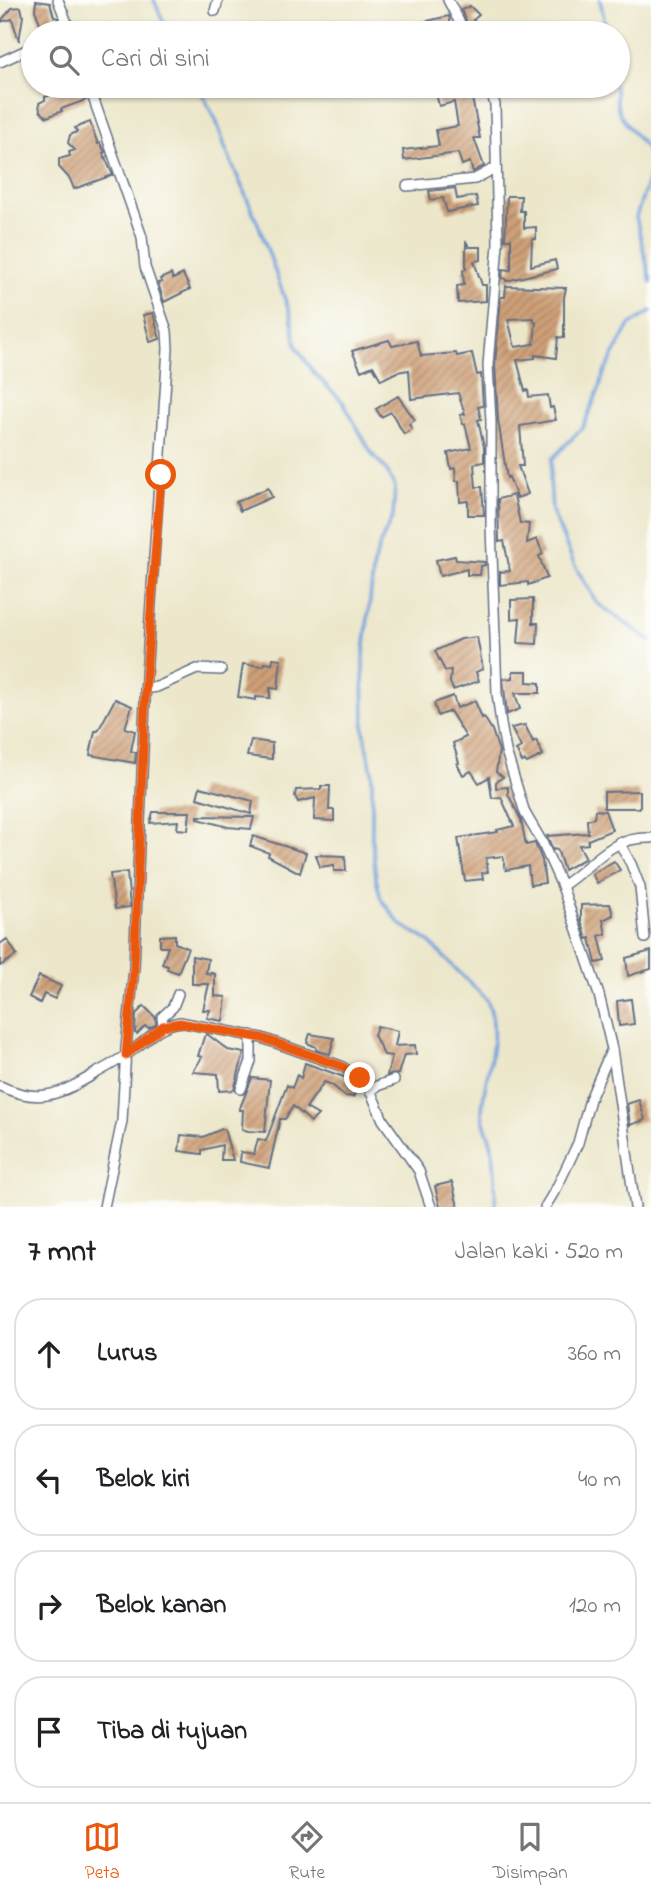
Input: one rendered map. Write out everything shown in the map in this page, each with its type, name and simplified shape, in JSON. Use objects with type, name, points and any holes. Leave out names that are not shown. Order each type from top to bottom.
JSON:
[{"type":"street","points":[[58,0],[65,21]]},
{"type":"street","points":[[215,11],[218,0]]},
{"type":"street","points":[[448,0],[459,21]]},
{"type":"street","points":[[0,62],[21,52]]},
{"type":"street","points":[[93,98],[142,237],[145,267],[168,338],[145,689],[134,968],[122,1121],[104,1207]]},
{"type":"street","points":[[493,98],[498,244],[488,365],[497,693],[506,751],[524,813],[542,842],[562,886],[599,995],[612,1049],[635,1207]]},
{"type":"street","points":[[407,186],[475,179],[495,168]]},
{"type":"street","points":[[145,689],[157,687],[201,668],[221,670]]},
{"type":"street","points":[[562,886],[618,842],[639,837],[651,838]]},
{"type":"street","points":[[618,842],[640,887],[645,938]]},
{"type":"street","points":[[163,1026],[162,1017],[173,1007],[178,994]]},
{"type":"street","points":[[0,1086],[33,1097],[52,1096],[71,1088],[126,1055],[163,1026],[180,1023],[251,1035],[341,1066],[360,1078],[383,1120],[419,1171],[431,1207]]},
{"type":"street","points":[[241,1089],[251,1061],[251,1035]]},
{"type":"street","points":[[545,1207],[578,1143],[590,1099],[612,1049]]},
{"type":"street","points":[[370,1092],[377,1086],[394,1080]]},
{"type":"building","points":[[36,1],[50,3],[54,17],[59,21],[39,21],[35,10]]},
{"type":"building","points":[[470,6],[479,15],[474,21],[466,21],[461,10]]},
{"type":"building","points":[[21,7],[23,16],[19,41],[12,19],[0,22],[12,8]]},
{"type":"building","points":[[449,16],[450,21],[428,21]]},
{"type":"building","points":[[437,98],[472,98],[480,138],[474,138],[484,166],[473,172],[470,162],[462,165],[458,153],[404,160],[403,150],[439,146],[436,130],[458,126],[454,102],[439,106]]},
{"type":"building","points":[[45,100],[86,100],[47,117],[40,111],[39,103]]},
{"type":"building","points":[[90,122],[113,175],[74,189],[70,179],[59,167],[59,159],[70,156],[69,152],[75,150],[68,143],[70,135],[77,132],[75,128]]},
{"type":"building","points":[[455,188],[457,199],[476,196],[478,206],[447,212],[443,198],[431,200],[429,191]]},
{"type":"building","points":[[507,196],[521,196],[520,211],[524,211],[524,228],[536,227],[536,239],[532,239],[531,266],[555,260],[557,269],[506,281],[502,278],[503,269],[511,270],[511,239],[505,239]]},
{"type":"building","points":[[466,241],[469,247],[481,247],[481,260],[474,261],[482,285],[486,285],[486,301],[458,303],[457,286],[464,285]]},
{"type":"building","points":[[171,274],[173,279],[183,274],[190,289],[164,302],[158,283],[162,282],[160,279]]},
{"type":"building","points":[[506,286],[566,288],[564,338],[558,337],[556,358],[535,355],[535,358],[517,360],[525,391],[528,390],[529,397],[548,395],[556,420],[520,426],[523,466],[518,466],[528,494],[517,498],[509,477],[507,478],[498,420],[495,364],[501,297],[505,297]],"holes":[[[534,318],[534,344],[515,347],[508,319]]]},
{"type":"building","points":[[153,313],[160,339],[150,342],[143,315]]},
{"type":"building","points":[[389,340],[392,346],[417,341],[421,356],[456,353],[457,356],[472,353],[477,375],[481,374],[483,406],[478,407],[481,419],[478,420],[484,447],[484,462],[474,464],[476,487],[482,487],[484,515],[468,515],[468,501],[460,502],[459,481],[456,481],[455,468],[451,469],[448,453],[471,448],[460,415],[465,414],[458,393],[411,399],[409,370],[397,372],[381,380],[373,366],[361,371],[352,351]]},
{"type":"building","points":[[398,396],[415,420],[409,424],[412,429],[404,434],[391,412],[381,417],[376,409]]},
{"type":"building","points":[[268,488],[272,497],[240,511],[236,502]]},
{"type":"building","points":[[514,495],[520,523],[529,524],[527,543],[537,539],[543,554],[539,556],[547,578],[528,585],[528,582],[500,585],[500,572],[510,571],[504,541],[499,542],[498,499]]},
{"type":"building","points":[[455,556],[456,560],[485,562],[485,565],[481,566],[480,575],[467,575],[467,569],[440,576],[436,560]]},
{"type":"building","points":[[533,599],[533,623],[538,623],[537,644],[518,643],[520,618],[511,619],[511,600]]},
{"type":"building","points":[[477,637],[483,669],[476,672],[479,681],[453,690],[450,682],[451,670],[445,671],[435,651],[461,639]]},
{"type":"building","points":[[273,658],[281,659],[278,689],[270,688],[270,698],[256,697],[256,700],[238,697],[243,664],[264,666],[265,663],[272,664]]},
{"type":"building","points":[[513,671],[527,671],[527,682],[540,683],[540,693],[515,693],[520,709],[507,714],[503,679],[513,678]]},
{"type":"building","points":[[453,696],[457,708],[475,701],[482,718],[484,717],[492,730],[499,751],[496,772],[503,777],[496,782],[496,788],[508,787],[508,794],[521,820],[526,845],[535,843],[542,860],[545,883],[530,885],[528,866],[506,870],[503,856],[486,858],[488,872],[482,873],[483,879],[465,881],[458,838],[498,832],[497,830],[514,826],[501,797],[492,798],[489,777],[479,783],[471,771],[463,775],[457,764],[459,763],[453,743],[466,737],[450,711],[438,716],[434,703]]},
{"type":"building","points":[[115,699],[132,706],[125,728],[135,731],[131,751],[136,753],[135,763],[90,755],[95,731],[98,731]]},
{"type":"building","points":[[525,725],[543,755],[527,763],[522,762],[516,750],[521,747],[511,728]]},
{"type":"building","points":[[251,740],[272,743],[272,759],[247,756]]},
{"type":"building","points":[[321,786],[330,786],[329,810],[334,810],[334,821],[314,820],[315,798],[298,802],[295,796],[296,790],[321,789]]},
{"type":"building","points":[[200,787],[253,801],[251,814],[197,798]]},
{"type":"building","points":[[640,791],[640,808],[604,808],[604,792]]},
{"type":"building","points":[[595,810],[605,811],[612,830],[588,840],[588,844],[579,845],[586,858],[564,870],[557,849],[553,850],[547,836],[588,833],[587,820],[594,818]]},
{"type":"building","points":[[153,812],[190,812],[188,830],[177,829],[178,821],[150,823]]},
{"type":"building","points":[[198,816],[254,817],[251,829],[228,827],[198,819]]},
{"type":"building","points":[[253,836],[306,853],[300,873],[268,856],[269,853],[250,846]]},
{"type":"building","points":[[316,855],[345,856],[346,871],[334,871],[334,865],[320,867]]},
{"type":"building","points":[[614,861],[620,870],[597,883],[592,874]]},
{"type":"building","points":[[127,872],[130,907],[115,909],[110,874]]},
{"type":"building","points":[[610,904],[613,915],[603,920],[606,934],[599,936],[605,961],[596,963],[590,938],[587,939],[581,920],[581,905]]},
{"type":"building","points":[[175,935],[175,943],[188,948],[178,973],[162,964],[168,947],[160,945],[160,936]]},
{"type":"building","points":[[7,939],[17,955],[0,966],[0,944]]},
{"type":"building","points":[[651,951],[651,969],[628,976],[626,958]]},
{"type":"building","points":[[192,956],[208,959],[206,973],[210,973],[210,976],[211,973],[215,974],[215,996],[226,997],[223,1021],[207,1018],[210,1010],[203,1010],[209,984],[192,984]]},
{"type":"building","points":[[39,976],[61,986],[55,999],[44,994],[40,1003],[29,997]]},
{"type":"building","points":[[631,999],[634,1024],[619,1026],[617,1001]]},
{"type":"building","points":[[144,1006],[155,1017],[156,1024],[149,1028],[145,1026],[137,1034],[136,1014]]},
{"type":"building","points":[[377,1026],[398,1031],[395,1046],[415,1045],[416,1054],[404,1055],[398,1074],[387,1075],[392,1056],[384,1055],[374,1035]]},
{"type":"building","points":[[207,1034],[228,1050],[244,1053],[234,1090],[219,1091],[218,1074],[193,1072],[202,1057],[198,1056]]},
{"type":"building","points":[[310,1034],[334,1038],[330,1054],[316,1050],[316,1047],[307,1043]]},
{"type":"building","points":[[305,1063],[344,1077],[358,1088],[353,1097],[345,1096],[324,1082],[306,1108],[318,1115],[311,1122],[293,1106],[285,1119],[280,1119],[269,1168],[240,1162],[241,1152],[254,1154],[258,1139],[266,1141],[287,1085],[292,1088],[297,1075],[301,1078]]},
{"type":"building","points":[[252,1078],[270,1080],[265,1132],[242,1129],[243,1110],[239,1110]]},
{"type":"building","points":[[639,1100],[645,1120],[630,1125],[627,1104]]},
{"type":"building","points":[[222,1129],[233,1160],[221,1160],[222,1145],[202,1150],[202,1154],[179,1151],[181,1135],[203,1137]]},
{"type":"building","points":[[452,1182],[458,1207],[440,1207],[435,1186]]},
{"type":"waterway","points":[[154,0],[163,21]]},
{"type":"waterway","points":[[600,0],[604,21]]},
{"type":"waterway","points":[[204,98],[259,226],[291,316],[296,346],[314,373],[343,402],[372,454],[386,469],[395,487],[393,516],[374,563],[363,662],[364,731],[372,772],[372,839],[376,879],[381,899],[400,924],[428,941],[487,1000],[493,1042],[482,1111],[493,1154],[495,1207]]},
{"type":"waterway","points":[[616,98],[620,114],[651,155]]},
{"type":"waterway","points":[[651,172],[636,217],[651,282]]},
{"type":"waterway","points":[[651,311],[630,325],[604,373],[583,427],[552,459],[550,479],[552,511],[575,566],[597,603],[651,641]]},
{"type":"route","points":[[161,475],[146,677],[134,968],[126,1055],[163,1026],[180,1023],[262,1038],[341,1066],[360,1078]]}]
